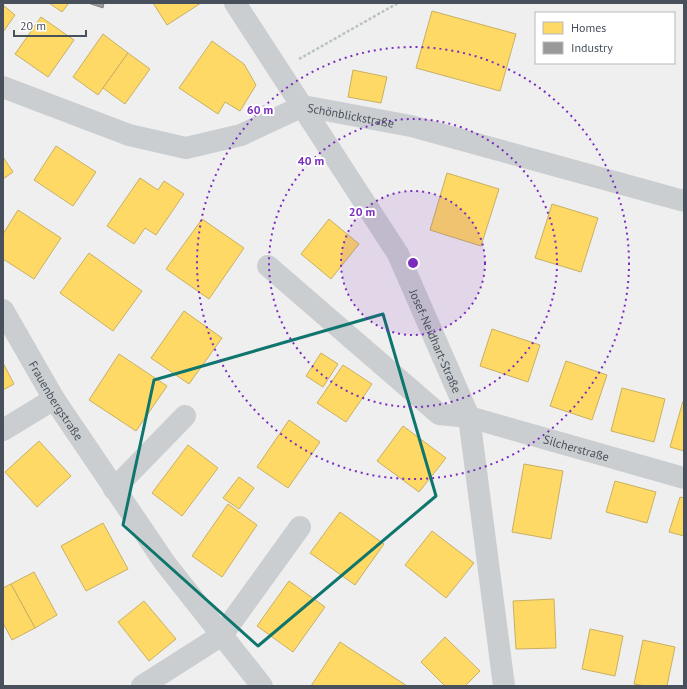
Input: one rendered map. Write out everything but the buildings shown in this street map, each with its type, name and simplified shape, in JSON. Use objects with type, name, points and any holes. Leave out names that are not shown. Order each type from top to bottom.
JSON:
[{"type":"street","name":"Josef-Neidhart-Straße","points":[[235,3],[398,254],[469,417],[504,686]]},
{"type":"street","name":"Schönblickstraße","points":[[3,87],[129,135],[186,148],[241,135],[303,106],[411,126],[684,200]]},
{"type":"street","points":[[268,266],[439,414],[469,417]]},
{"type":"street","name":"Frauenbergstraße","points":[[3,310],[54,399],[114,489],[165,563],[262,686]]},
{"type":"street","points":[[3,430],[54,399]]},
{"type":"street","points":[[114,489],[185,416]]},
{"type":"street","name":"Silcherstraße","points":[[469,417],[684,478]]},
{"type":"street","points":[[142,686],[222,635],[300,527]]},
{"type":"path","points":[[279,70],[398,3]]},
{"type":"highlighted area","points":[[383,314],[436,496],[258,646],[123,525],[154,380]]}]
